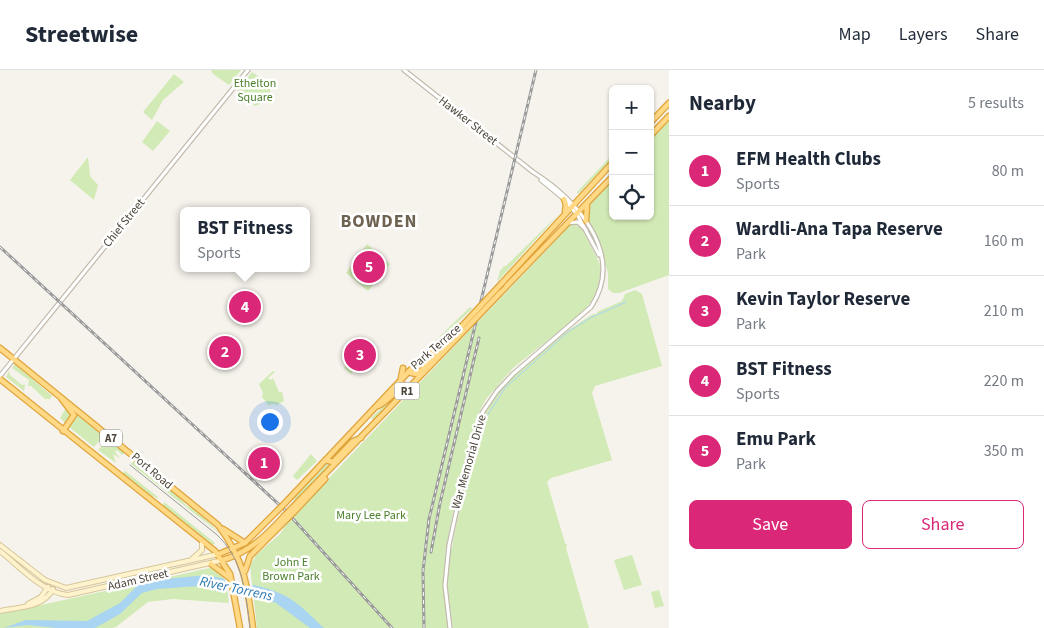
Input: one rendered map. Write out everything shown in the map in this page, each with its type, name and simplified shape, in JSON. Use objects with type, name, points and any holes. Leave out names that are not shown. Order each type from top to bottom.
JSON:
[{"type":"highway","points":[[654,119],[669,103]]},
{"type":"highway","points":[[654,132],[669,116]]},
{"type":"highway","name":"Park Terrace","points":[[235,549],[245,543],[285,503],[408,372],[461,327],[609,166]]},
{"type":"highway","name":"Park Terrace","points":[[223,560],[238,555],[264,538],[286,518],[565,224],[609,180]]},
{"type":"highway","points":[[564,213],[566,207],[565,198]]},
{"type":"highway","points":[[586,221],[585,210],[589,202]]},
{"type":"highway","points":[[408,372],[416,374],[421,371],[442,349],[453,343]]},
{"type":"highway","name":"Port Road","points":[[0,348],[218,525],[235,549],[246,578],[253,628]]},
{"type":"highway","points":[[401,380],[403,368]]},
{"type":"highway","name":"Port Road","points":[[0,378],[63,431],[219,554],[231,578],[240,628]]},
{"type":"highway","points":[[373,410],[388,401],[401,387],[405,385],[411,387]]},
{"type":"highway","points":[[60,397],[74,415],[63,431]]},
{"type":"highway","points":[[325,460],[333,462],[353,441],[362,438]]},
{"type":"highway","points":[[246,578],[245,567],[250,556],[286,518]]},
{"type":"highway","points":[[218,525],[245,543]]},
{"type":"highway","name":"R1","points":[[219,554],[235,549]]},
{"type":"highway","points":[[212,564],[231,578]]},
{"type":"main road","points":[[190,560],[202,550],[202,540]]},
{"type":"main road","points":[[0,545],[52,584]]},
{"type":"main road","points":[[0,551],[52,591]]},
{"type":"main road","name":"Adam Street","points":[[52,584],[74,588],[219,554]]},
{"type":"main road","name":"Adam Street","points":[[52,591],[68,595],[223,560]]},
{"type":"main road","points":[[21,606],[41,597],[52,584]]},
{"type":"main road","points":[[0,611],[41,602],[52,591],[52,584]]},
{"type":"street","name":"Chief Street","points":[[0,378],[248,70]]},
{"type":"street","name":"Hawker Street","points":[[404,70],[565,198],[578,212]]},
{"type":"street","points":[[565,198],[580,197]]},
{"type":"street","name":"War Memorial Drive","points":[[450,628],[445,585],[448,555],[456,507],[479,420],[487,405],[505,382],[591,307],[598,296],[603,280],[598,245],[586,221],[578,212]]},
{"type":"street","name":"War Memorial Drive","points":[[578,212],[600,255]]},
{"type":"street","points":[[565,224],[578,222],[588,232]]},
{"type":"green space","name":"Ethelton Square","points":[[211,70],[241,70],[229,85],[213,74]]},
{"type":"green space","name":"Ethelton Square","points":[[252,72],[267,82],[271,88],[266,99],[255,106],[237,91]]},
{"type":"green space","points":[[174,74],[184,82],[163,100],[152,120],[143,112]]},
{"type":"green space","points":[[669,119],[669,275],[619,293],[613,293],[608,289],[608,273],[603,255],[587,218],[590,202],[609,182],[609,220],[654,220],[654,134]]},
{"type":"green space","points":[[157,121],[170,131],[153,151],[142,142]]},
{"type":"green space","points":[[88,157],[90,176],[98,185],[94,200],[70,180]]},
{"type":"green space","points":[[609,158],[609,162],[578,194],[577,192]]},
{"type":"green space","points":[[562,211],[497,282],[500,271],[504,266]]},
{"type":"green space","points":[[571,224],[581,227],[599,262],[601,271],[596,295],[583,312],[513,368],[486,399],[476,418],[455,500],[445,554],[444,586],[448,628],[257,628],[250,566],[256,555],[280,534],[289,520]]},
{"type":"green space","points":[[367,244],[390,264],[368,291],[346,273]]},
{"type":"green space","points":[[635,290],[642,294],[662,366],[595,386],[592,393],[612,460],[551,478],[547,482],[567,545],[566,548],[589,628],[453,628],[447,583],[450,550],[452,548],[476,434],[483,414],[492,399],[517,370],[563,334],[593,314],[597,314],[597,312],[622,301],[625,294]]},
{"type":"green space","points":[[470,307],[472,309],[434,342]]},
{"type":"green space","points":[[232,336],[239,341],[218,367],[212,362]]},
{"type":"green space","points":[[364,342],[372,348],[351,374],[344,368]]},
{"type":"green space","points":[[15,364],[52,396],[50,399],[45,399],[31,386],[28,386],[29,380],[12,368]]},
{"type":"green space","points":[[9,371],[10,375],[22,385],[25,384],[24,391],[6,377]]},
{"type":"green space","points":[[273,371],[275,372],[268,378],[271,380],[273,378],[279,392],[282,392],[284,401],[275,406],[275,404],[268,405],[262,397],[263,393],[259,384]]},
{"type":"green space","points":[[404,387],[374,420],[371,418]]},
{"type":"green space","points":[[66,408],[73,414],[67,425],[60,418]]},
{"type":"green space","points":[[76,413],[104,435],[94,447],[69,427],[76,418]]},
{"type":"green space","points":[[108,439],[125,452],[122,455],[117,450],[115,452],[120,458],[113,454],[116,463],[98,450]]},
{"type":"green space","points":[[311,454],[317,461],[297,480],[293,476]]},
{"type":"green space","points":[[134,460],[182,498],[181,500],[188,507],[190,505],[222,535],[131,464]]},
{"type":"green space","points":[[328,463],[332,464],[293,504],[295,499],[290,501]]},
{"type":"green space","points":[[125,471],[158,497],[157,499],[154,496],[152,498],[122,474]]},
{"type":"green space","points":[[164,502],[215,543],[213,545],[163,506]]},
{"type":"green space","points":[[632,555],[642,585],[624,590],[614,560]]},
{"type":"green space","points":[[210,568],[216,570],[223,577],[227,587],[229,603],[173,599],[148,602],[116,627],[112,628],[0,628],[0,614]]},
{"type":"green space","points":[[659,590],[664,606],[655,608],[651,592]]},
{"type":"water","name":"River Torrens","points":[[207,575],[260,586],[280,593],[298,605],[324,628],[310,628],[276,603],[213,585],[157,589],[142,593],[120,614],[95,628],[56,628],[27,625],[4,628],[26,620],[87,621],[120,603],[139,584],[155,580]]},
{"type":"pier","points":[[224,577],[252,583],[255,599],[228,591]]},
{"type":"waterway","points":[[477,451],[483,422],[505,388],[568,332],[590,318],[626,302]]},
{"type":"tram line","points":[[130,465],[216,534],[225,544],[238,565],[242,577],[250,628]]},
{"type":"railway","points":[[424,628],[423,571],[429,519],[536,70]]},
{"type":"railway","points":[[0,247],[285,510],[392,628]]},
{"type":"railway","points":[[431,552],[440,503],[479,338]]},
{"type":"place","name":"Emu Park","points":[[369,267]]},
{"type":"place","name":"BST Fitness","points":[[245,307]]},
{"type":"place","name":"Wardli-Ana Tapa Reserve","points":[[225,352]]},
{"type":"place","name":"Kevin Taylor Reserve","points":[[360,355]]},
{"type":"place","name":"EFM Health Clubs","points":[[264,463]]},
{"type":"district","name":"BOWDEN","points":[[379,221]]},
{"type":"park label","name":"Mary Lee Park","points":[[371,515]]},
{"type":"park label","name":"John E Brown Park","points":[[291,569]]}]
